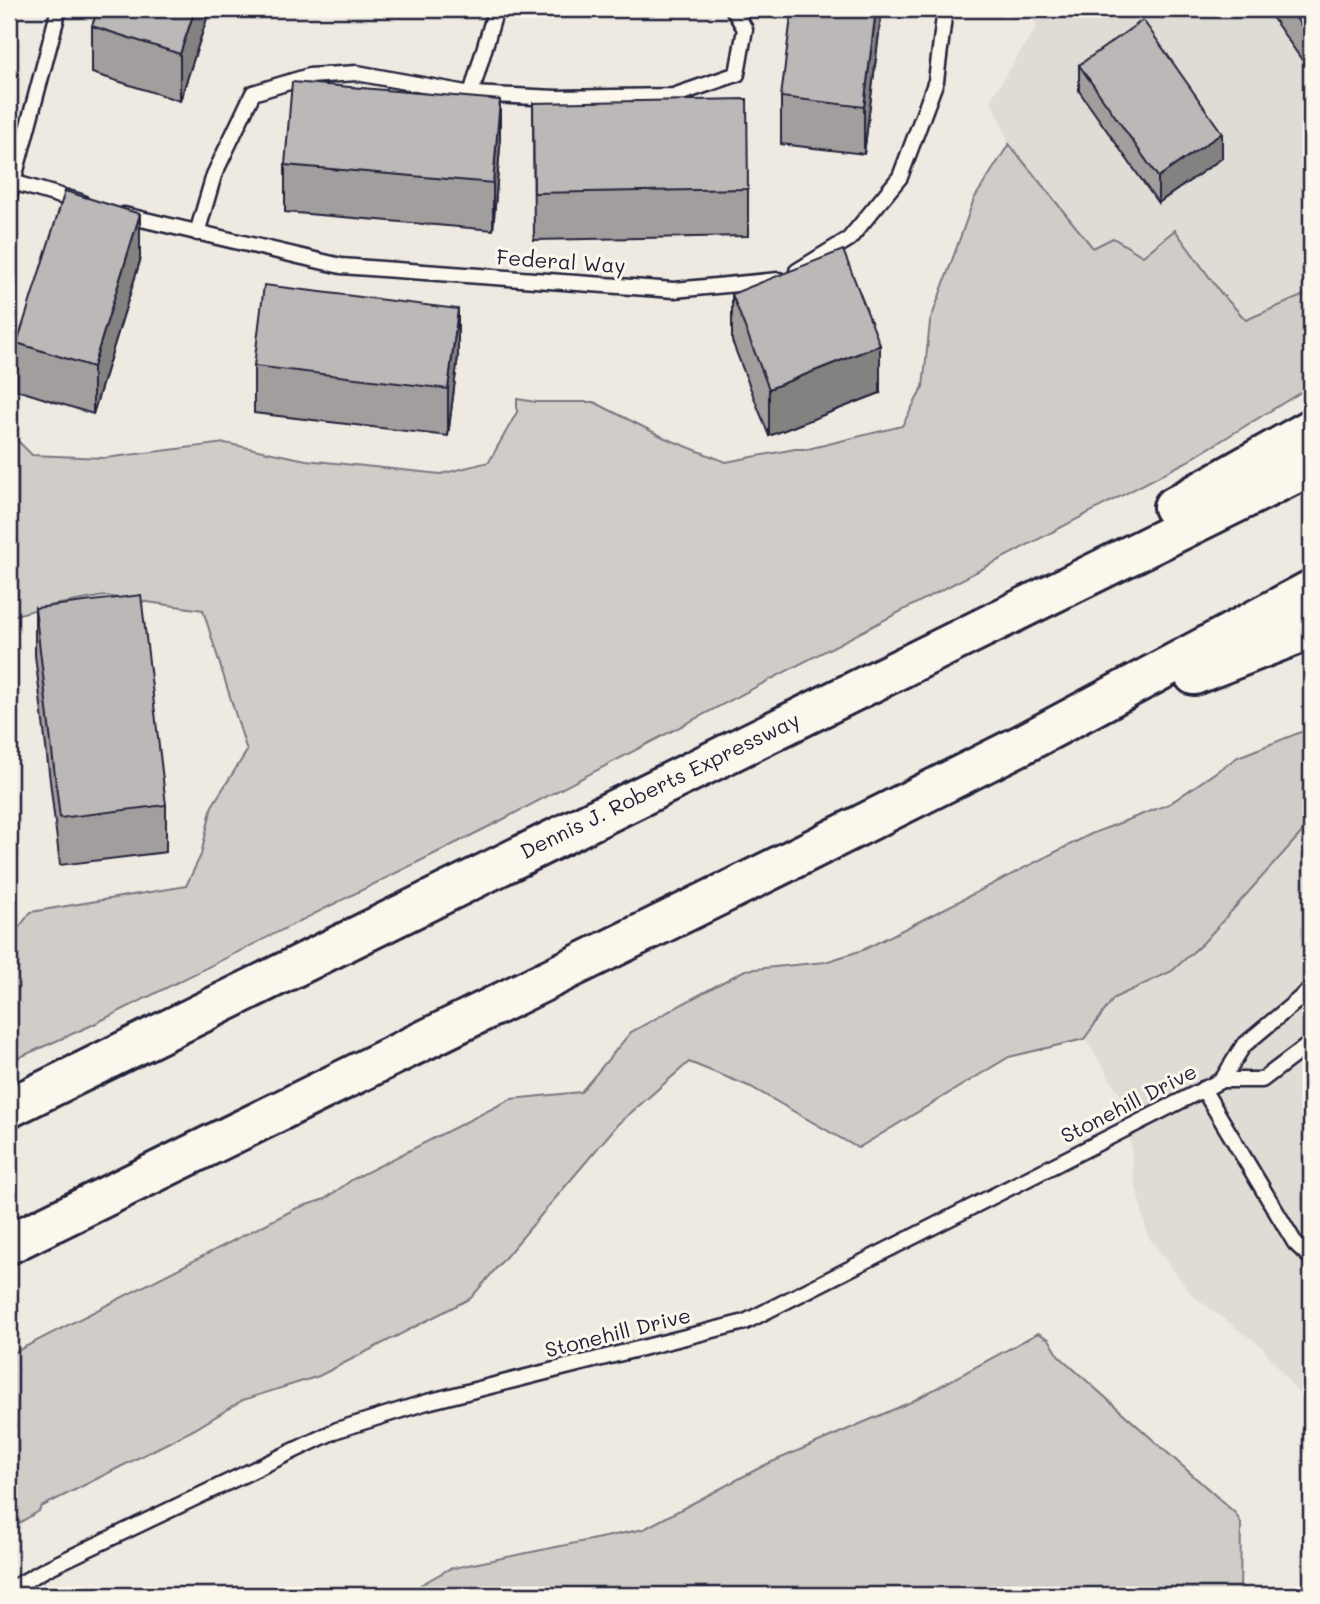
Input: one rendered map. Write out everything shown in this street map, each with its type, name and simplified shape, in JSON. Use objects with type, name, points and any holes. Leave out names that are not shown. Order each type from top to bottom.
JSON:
[{"type":"highway","points":[[812,712],[1311,429]]},
{"type":"highway","name":"Dennis J. Roberts Expressway","points":[[9,1108],[1311,466]]},
{"type":"highway","points":[[9,1244],[1023,744],[1311,590]]},
{"type":"highway","points":[[1023,744],[1311,629]]},
{"type":"highway","points":[[9,1252],[78,1209]]},
{"type":"lane","points":[[9,197],[11,181],[59,9]]},
{"type":"lane","points":[[471,94],[496,9]]},
{"type":"lane","points":[[197,233],[214,176],[253,93],[309,76],[357,73],[471,94],[556,97],[673,96],[737,74],[746,29],[733,9]]},
{"type":"lane","name":"Federal Way","points":[[11,181],[105,210],[341,265],[674,290],[783,280],[849,239],[900,177],[936,81],[945,9]]},
{"type":"lane","name":"Stonehill Drive","points":[[1222,1080],[1243,1045],[1311,989]]},
{"type":"lane","name":"Stonehill Drive","points":[[9,1590],[46,1569],[337,1430],[427,1402],[745,1322],[1222,1080],[1262,1080],[1311,1043]]},
{"type":"lane","points":[[1203,1089],[1295,1243],[1311,1258]]},
{"type":"shaded area","points":[[1026,9],[1311,9],[1311,292],[1245,321],[1221,293],[1143,257],[1113,238],[1093,249],[1009,144],[991,99],[1037,26]]},
{"type":"shaded area","points":[[1009,144],[1093,248],[1113,238],[1143,256],[1175,230],[1221,293],[1246,320],[1311,292],[1311,386],[1188,461],[498,822],[90,1026],[9,1062],[9,940],[31,912],[186,886],[201,855],[212,806],[247,751],[203,610],[105,596],[48,606],[9,617],[9,432],[32,455],[105,458],[225,443],[306,460],[441,474],[489,462],[517,412],[517,399],[536,402],[594,402],[665,438],[726,462],[808,449],[902,426],[923,387],[930,322],[974,199]]},
{"type":"shaded area","points":[[1311,728],[1311,822],[1203,943],[1172,971],[1114,998],[1084,1039],[1009,1057],[858,1148],[751,1087],[689,1062],[618,1124],[471,1298],[319,1376],[243,1400],[195,1429],[41,1507],[39,1511],[9,1529],[9,1355],[297,1208],[325,1199],[353,1179],[511,1099],[581,1092],[631,1032],[745,970],[825,962],[863,950],[1091,834],[1169,804],[1238,757]]},
{"type":"shaded area","points":[[1311,822],[1311,1409],[1262,1347],[1192,1295],[1148,1236],[1134,1179],[1128,1107],[1085,1039],[1114,998],[1172,971],[1203,943]]},
{"type":"shaded area","points":[[1038,1333],[1049,1339],[1059,1356],[1235,1513],[1241,1523],[1240,1595],[403,1595],[449,1569],[644,1529],[765,1465],[911,1402]]},
{"type":"building","points":[[98,9],[195,9],[180,54],[92,26]]},
{"type":"building","points":[[792,9],[876,9],[864,107],[781,97]]},
{"type":"building","points":[[1290,9],[1311,9],[1311,40]]},
{"type":"building","points":[[1143,20],[1222,133],[1158,177],[1079,65]]},
{"type":"building","points":[[292,82],[500,100],[493,183],[285,165]]},
{"type":"building","points":[[747,99],[748,189],[534,193],[533,103]]},
{"type":"building","points":[[65,191],[140,214],[93,367],[17,343]]},
{"type":"building","points":[[843,250],[880,345],[769,389],[732,294]]},
{"type":"building","points":[[264,285],[458,309],[448,389],[254,366]]},
{"type":"building","points":[[141,595],[166,805],[60,818],[35,608]]}]
